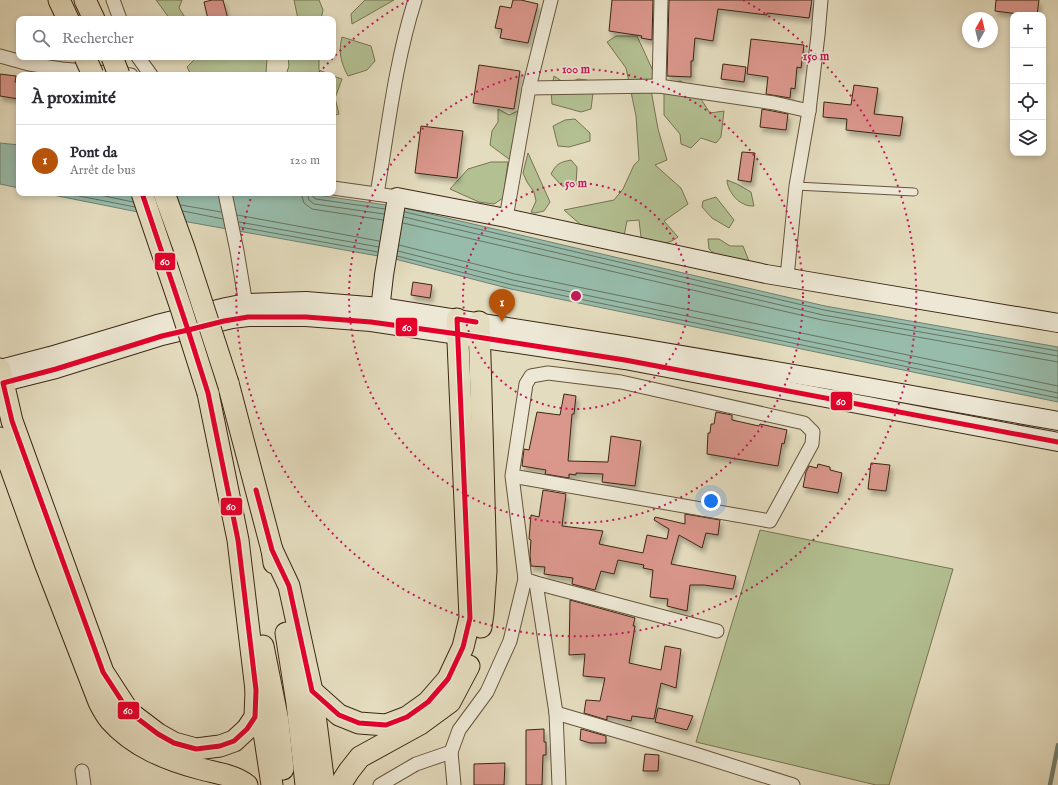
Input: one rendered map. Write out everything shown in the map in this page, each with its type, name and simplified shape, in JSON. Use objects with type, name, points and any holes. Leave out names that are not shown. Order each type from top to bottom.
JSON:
[{"type":"main road","points":[[59,0],[67,16]]},
{"type":"main road","points":[[85,0],[93,16]]},
{"type":"main road","points":[[86,60],[92,72]]},
{"type":"main road","points":[[113,60],[118,72]]},
{"type":"main road","points":[[143,196],[208,393],[238,540],[249,578],[278,721],[285,785]]},
{"type":"main road","points":[[165,196],[228,383],[272,550],[297,703],[306,785]]},
{"type":"main road","points":[[380,315],[384,275],[396,201],[506,218],[787,278],[1058,323]]},
{"type":"main road","points":[[256,690],[255,717],[247,729],[234,741],[220,746],[196,749],[174,743],[158,734],[129,712],[103,672],[12,421],[1,376],[56,369],[162,336],[232,319],[247,310],[306,317],[380,315],[626,353],[823,379],[1058,422]]},
{"type":"main road","points":[[312,691],[339,715],[359,723],[386,725],[407,717],[428,702],[448,679],[463,648],[470,618],[458,327]]},
{"type":"main road","points":[[340,785],[360,757],[420,724],[450,702],[478,647],[483,613],[486,571],[479,330]]},
{"type":"main road","points":[[626,353],[1058,442]]},
{"type":"main road","points":[[0,438],[45,563],[99,702],[110,720],[147,750],[202,769],[221,773],[247,785]]},
{"type":"main road","points":[[238,540],[256,690],[272,785]]},
{"type":"main road","points":[[272,550],[289,586],[312,691],[324,785]]},
{"type":"street","points":[[113,0],[119,16]]},
{"type":"street","points":[[377,194],[396,75],[415,0]]},
{"type":"street","points":[[506,218],[529,88],[551,0]]},
{"type":"street","points":[[659,86],[661,0]]},
{"type":"street","points":[[787,278],[796,186],[809,111],[821,0]]},
{"type":"street","points":[[0,56],[29,64],[96,72]]},
{"type":"street","points":[[140,60],[149,72]]},
{"type":"street","points":[[529,88],[571,86],[607,88],[659,86],[774,103],[809,111]]},
{"type":"street","points":[[336,188],[377,194],[396,201]]},
{"type":"street","points":[[226,196],[247,310]]},
{"type":"street","points":[[621,382],[626,353]]},
{"type":"street","points":[[512,476],[770,521],[812,444],[813,432],[804,423],[621,382],[548,373],[532,376],[526,384],[512,476],[556,713],[558,785]]},
{"type":"street","points":[[531,581],[717,630]]},
{"type":"street","points":[[454,785],[451,752],[459,730],[487,692],[510,641],[531,581]]},
{"type":"street","points":[[556,713],[696,754],[793,785]]},
{"type":"street","points":[[380,785],[416,764],[451,752]]},
{"type":"street","points":[[82,771],[84,785]]},
{"type":"lane","points":[[796,186],[914,192]]},
{"type":"shaded area","points":[[156,0],[182,0],[179,8],[184,16],[168,16]]},
{"type":"shaded area","points":[[294,0],[319,0],[323,10],[322,16],[297,16]]},
{"type":"shaded area","points":[[365,0],[394,0],[352,24],[351,14]]},
{"type":"shaded area","points":[[616,36],[637,36],[654,73],[651,90],[658,129],[667,160],[655,165],[681,188],[688,204],[664,221],[678,237],[669,242],[660,243],[641,237],[639,220],[627,221],[624,236],[581,225],[564,210],[614,200],[623,189],[634,165],[639,160],[636,116],[626,68],[607,42]]},
{"type":"shaded area","points":[[342,37],[371,46],[375,61],[367,70],[348,76],[341,57],[340,48]]},
{"type":"shaded area","points":[[194,60],[267,60],[266,72],[190,72],[187,67]]},
{"type":"shaded area","points":[[288,60],[319,60],[319,70],[324,72],[287,72],[289,66]]},
{"type":"shaded area","points":[[554,76],[566,84],[578,79],[587,80],[593,93],[591,109],[581,112],[552,104],[551,90]]},
{"type":"shaded area","points":[[336,77],[342,79],[336,95]]},
{"type":"shaded area","points":[[681,81],[699,96],[710,113],[724,111],[721,137],[716,143],[701,138],[691,148],[681,144],[680,134],[664,115],[664,83]]},
{"type":"shaded area","points":[[336,102],[339,114],[336,115]]},
{"type":"shaded area","points":[[498,109],[509,115],[520,110],[513,162],[490,145],[492,131],[498,122]]},
{"type":"shaded area","points":[[575,119],[590,133],[590,141],[569,147],[558,146],[553,126],[565,120]]},
{"type":"shaded area","points":[[528,153],[550,202],[544,211],[535,213],[531,212],[536,201],[534,192],[523,173]]},
{"type":"shaded area","points":[[571,160],[577,167],[576,186],[562,186],[551,174],[559,164]]},
{"type":"shaded area","points":[[491,162],[508,162],[503,198],[494,204],[479,202],[450,189],[468,169]]},
{"type":"shaded area","points":[[727,180],[751,192],[754,206],[746,205],[738,200],[730,190]]},
{"type":"shaded area","points":[[716,197],[734,220],[729,228],[712,218],[702,207],[703,201]]},
{"type":"shaded area","points":[[708,239],[719,239],[730,246],[743,246],[751,266],[717,256],[709,249]]},
{"type":"shaded area","points":[[760,530],[953,569],[889,785],[876,785],[696,742]]},
{"type":"water","points":[[0,143],[16,145],[16,187],[0,184]]},
{"type":"water","points":[[58,196],[324,196],[400,207],[825,306],[1058,347],[1058,402],[511,289],[395,259],[188,222]]},
{"type":"building","points":[[223,0],[227,16],[207,16],[204,2]]},
{"type":"building","points":[[513,0],[521,0],[538,4],[528,43],[500,38],[502,29],[495,28],[500,6],[511,8]]},
{"type":"building","points":[[612,0],[653,0],[652,40],[641,38],[642,36],[609,31]]},
{"type":"building","points":[[669,0],[812,0],[809,18],[718,9],[713,41],[695,38],[693,61],[691,61],[691,77],[667,76]]},
{"type":"building","points":[[996,0],[1039,0],[1037,12],[1010,13],[995,11]]},
{"type":"building","points":[[751,39],[804,45],[801,68],[797,67],[795,89],[791,88],[790,98],[766,94],[768,77],[747,74]]},
{"type":"building","points":[[723,64],[746,67],[744,82],[721,79]]},
{"type":"building","points":[[479,65],[520,71],[514,109],[473,103]]},
{"type":"building","points":[[0,74],[16,76],[16,99],[0,96]]},
{"type":"building","points":[[854,85],[878,88],[874,114],[903,117],[900,136],[846,130],[847,119],[823,117],[824,102],[851,105]]},
{"type":"building","points":[[762,109],[788,114],[786,130],[760,127]]},
{"type":"building","points":[[421,126],[463,131],[457,178],[415,173]]},
{"type":"building","points":[[742,152],[755,153],[751,182],[738,180]]},
{"type":"building","points":[[413,282],[432,285],[430,298],[411,295]]},
{"type":"building","points":[[564,394],[576,396],[574,414],[572,414],[568,461],[608,462],[611,436],[641,441],[635,486],[602,482],[603,474],[576,473],[576,475],[569,474],[569,478],[545,474],[546,470],[522,466],[524,449],[529,450],[537,412],[560,415]]},
{"type":"building","points":[[716,412],[732,415],[732,420],[787,430],[784,444],[782,443],[778,466],[707,454],[708,433],[710,433],[711,424],[714,424]]},
{"type":"building","points":[[871,463],[890,465],[886,491],[868,489]]},
{"type":"building","points":[[818,464],[830,467],[830,470],[842,473],[838,493],[803,487],[806,472],[809,466],[817,468]]},
{"type":"building","points":[[543,490],[566,494],[562,526],[603,531],[599,544],[643,553],[647,535],[667,539],[669,529],[654,520],[655,517],[685,524],[685,514],[720,520],[718,535],[706,533],[702,548],[679,535],[671,564],[736,576],[733,589],[704,585],[690,585],[687,611],[667,606],[668,599],[650,597],[653,570],[643,568],[644,565],[618,560],[614,574],[601,571],[595,590],[572,584],[573,578],[544,574],[545,567],[531,566],[531,540],[529,539],[531,515],[539,517]]},
{"type":"building","points":[[570,600],[635,618],[629,663],[661,670],[665,646],[681,649],[676,688],[661,683],[654,719],[632,716],[631,721],[607,716],[607,720],[584,713],[586,700],[600,701],[605,678],[583,676],[585,654],[569,655]]},
{"type":"building","points":[[658,708],[693,716],[687,730],[655,722]]},
{"type":"building","points":[[544,729],[546,755],[543,755],[542,785],[526,785],[526,730]]},
{"type":"building","points":[[581,729],[606,736],[606,743],[590,743],[580,740]]},
{"type":"building","points":[[645,754],[659,755],[658,771],[643,771]]},
{"type":"building","points":[[505,763],[504,785],[474,785],[474,764]]},
{"type":"waterway","points":[[1050,785],[1058,745]]},
{"type":"transit line","name":"60","points":[[143,196],[188,330]]},
{"type":"transit line","name":"60","points":[[188,330],[248,317],[306,317],[371,322],[625,360],[1058,442]]},
{"type":"transit line","name":"60","points":[[256,490],[272,550],[289,586],[312,691],[339,715],[359,723],[386,725],[407,717],[428,702],[448,679],[463,647],[470,618],[457,319],[476,322]]},
{"type":"transit line","name":"60","points":[[188,330],[208,393],[238,540],[256,690],[255,717],[247,729],[234,741],[220,746],[196,749],[174,743],[158,734],[129,712],[103,672],[12,421],[3,383],[56,369],[162,336],[188,330]]},
{"type":"place","name":"Pont da","points":[[502,322]]}]
